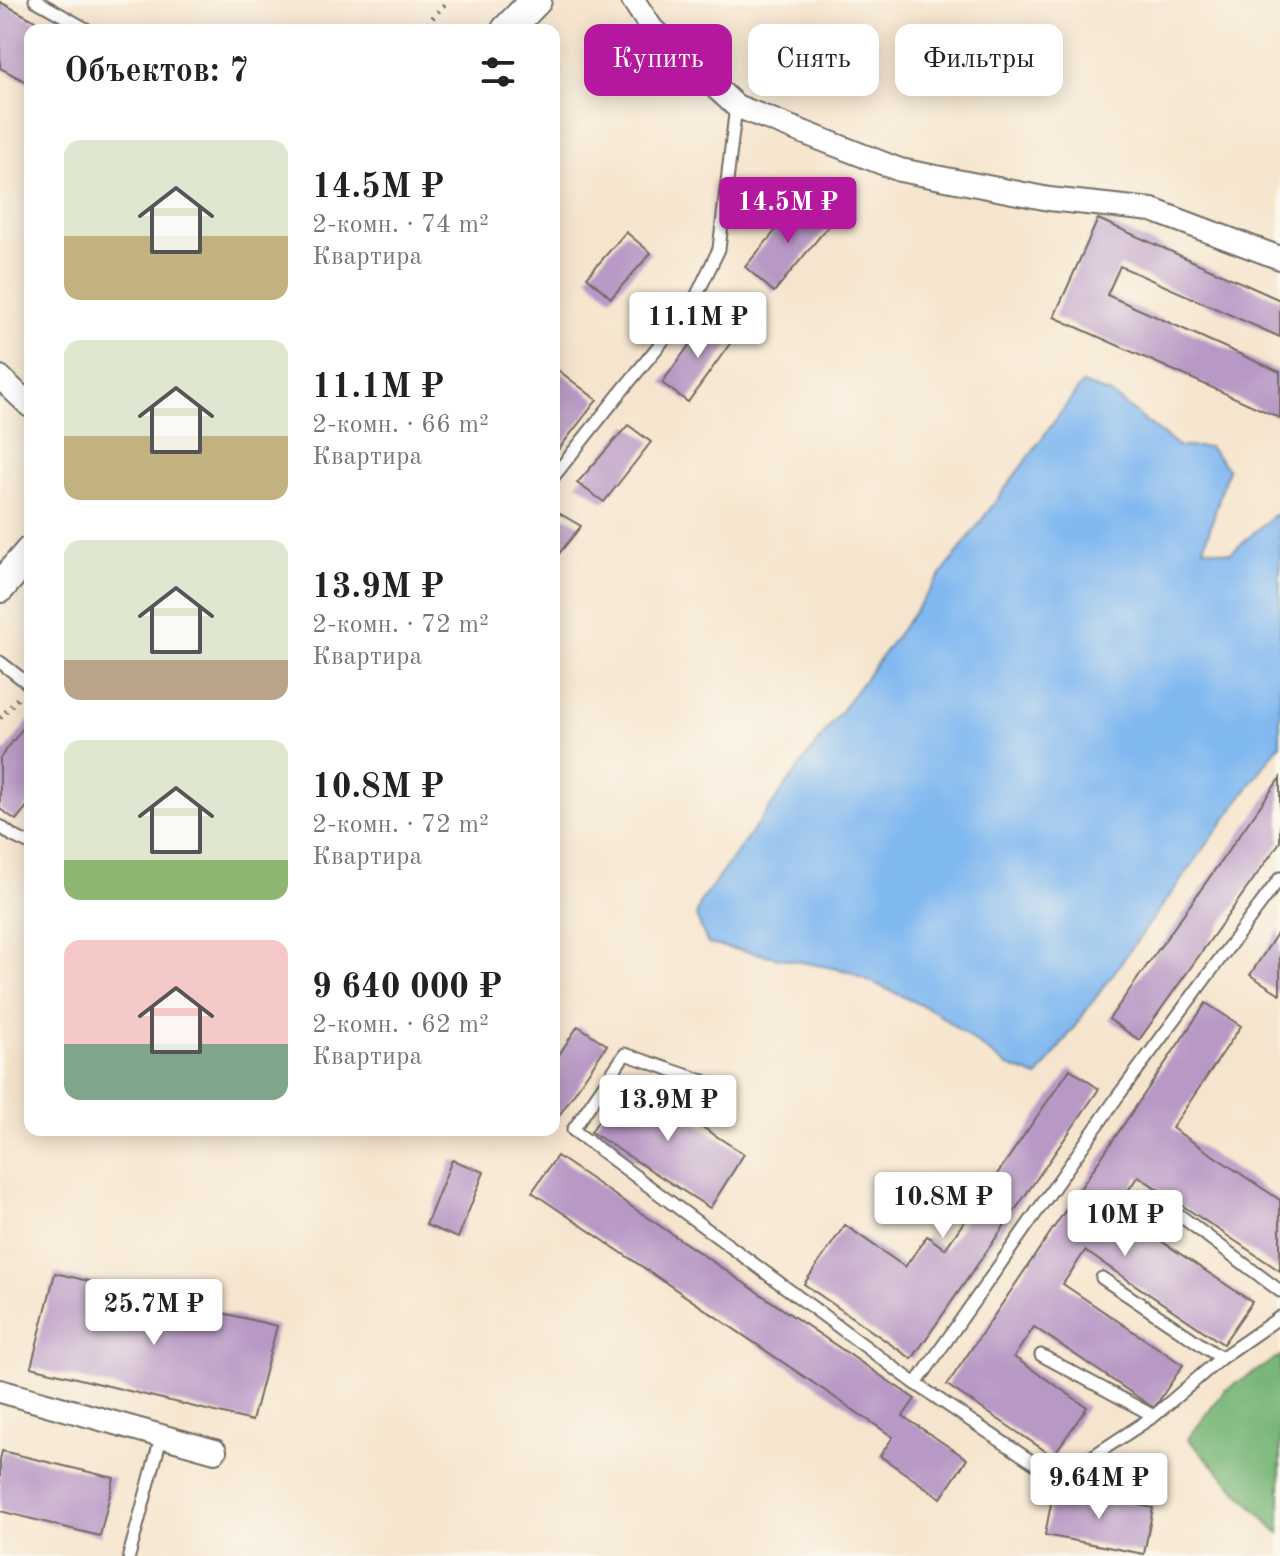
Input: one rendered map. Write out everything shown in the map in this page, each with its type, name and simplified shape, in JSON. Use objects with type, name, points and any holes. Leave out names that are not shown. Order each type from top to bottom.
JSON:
[{"type":"main road","points":[[513,24],[536,0]]},
{"type":"main road","points":[[0,587],[24,559]]},
{"type":"street","points":[[633,0],[652,29],[736,106],[900,170],[1049,199],[1152,210],[1280,258]]},
{"type":"street","points":[[0,377],[24,400]]},
{"type":"street","points":[[0,1391],[215,1451]]},
{"type":"lane","points":[[35,0],[77,24]]},
{"type":"lane","points":[[560,468],[692,305],[719,249],[736,106]]},
{"type":"lane","points":[[0,662],[24,680]]},
{"type":"lane","points":[[0,826],[24,841]]},
{"type":"lane","points":[[916,1384],[1118,1096],[1280,878]]},
{"type":"lane","points":[[718,1086],[625,1054],[573,1130],[916,1384],[1052,1475],[1090,1458],[1154,1416],[1221,1358],[1280,1317]]},
{"type":"lane","points":[[1154,1196],[1280,1291]]},
{"type":"lane","points":[[1102,1278],[1221,1358]]},
{"type":"lane","points":[[1041,1355],[1154,1416]]},
{"type":"lane","points":[[129,1556],[161,1438]]},
{"type":"path","points":[[427,24],[448,0]]},
{"type":"path","points":[[0,718],[20,696]]},
{"type":"green space","points":[[1280,1356],[1280,1533],[1188,1439],[1224,1391]]},
{"type":"water","points":[[1082,384],[1111,394],[1179,447],[1209,447],[1228,469],[1204,548],[1231,553],[1274,515],[1280,517],[1280,744],[1038,1077],[1006,1065],[934,1011],[848,971],[708,944],[696,916],[701,901]]},
{"type":"building","points":[[0,2],[41,24],[24,24],[24,81],[0,68]]},
{"type":"building","points":[[802,199],[831,223],[774,292],[745,267]]},
{"type":"building","points":[[1098,219],[1280,300],[1280,337],[1120,266],[1107,295],[1280,372],[1280,418],[1054,317]]},
{"type":"building","points":[[626,232],[651,253],[611,298],[587,277]]},
{"type":"building","points":[[708,319],[734,338],[688,402],[662,383]]},
{"type":"building","points":[[560,372],[597,400],[560,447]]},
{"type":"building","points":[[628,425],[651,442],[604,502],[577,483]]},
{"type":"building","points":[[560,514],[581,526],[560,552]]},
{"type":"building","points":[[24,727],[24,810],[16,820],[0,809],[0,758]]},
{"type":"building","points":[[1280,778],[1280,842],[1139,1040],[1109,1019]]},
{"type":"building","points":[[1280,929],[1280,994],[1250,975]]},
{"type":"building","points":[[1206,1003],[1241,1026],[1172,1128],[1280,1200],[1280,1271],[1138,1176],[1115,1210],[1252,1302],[1223,1344],[1085,1251],[1063,1284],[1183,1365],[1154,1408],[1034,1327],[1014,1357],[1087,1407],[1053,1456],[947,1385]]},
{"type":"building","points":[[578,1026],[607,1045],[560,1114],[560,1053]]},
{"type":"building","points":[[1070,1069],[1099,1089],[912,1359],[804,1284],[845,1225],[905,1267],[927,1236],[945,1249]]},
{"type":"building","points":[[626,1078],[744,1154],[710,1208],[591,1132]]},
{"type":"building","points":[[557,1156],[915,1399],[903,1416],[967,1459],[941,1498],[880,1456],[893,1437],[532,1192]]},
{"type":"building","points":[[452,1160],[484,1172],[458,1238],[426,1225]]},
{"type":"building","points":[[55,1273],[277,1326],[252,1421],[31,1367]]},
{"type":"building","points":[[2,1451],[114,1478],[100,1536],[0,1511]]},
{"type":"building","points":[[1054,1488],[1153,1508],[1144,1554],[1045,1535]]}]
